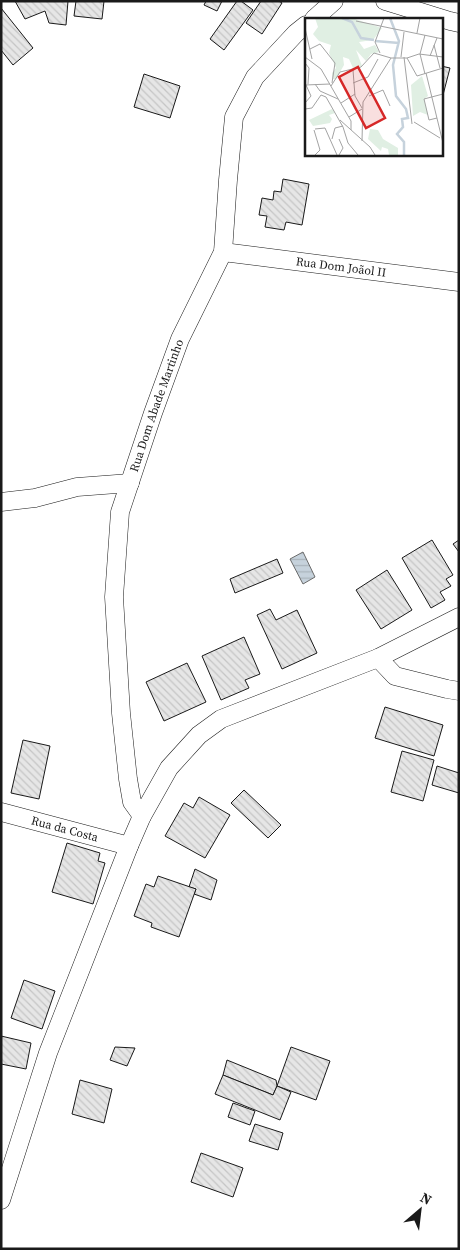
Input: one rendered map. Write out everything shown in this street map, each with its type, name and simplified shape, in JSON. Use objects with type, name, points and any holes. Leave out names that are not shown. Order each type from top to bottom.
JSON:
[{"type":"street","points":[[315,18],[334,1]]},
{"type":"street","points":[[385,1],[440,18]]},
{"type":"street","points":[[442,19],[459,23]]},
{"type":"street","name":"Rua Dom Abade Martinho","points":[[142,816],[132,802],[121,713],[114,597],[120,512],[180,339],[223,252],[234,117],[255,77],[305,26]]},
{"type":"street","name":"Rua Dom Joãol II","points":[[223,252],[459,282]]},
{"type":"street","points":[[1,502],[35,498],[77,487],[130,483]]},
{"type":"street","points":[[1,1200],[48,1053],[129,846],[142,816],[169,768],[199,735],[221,720],[378,658],[459,617]]},
{"type":"street","points":[[378,658],[395,676],[459,691]]},
{"type":"street","name":"Rua da Costa","points":[[1,812],[129,846]]},
{"type":"shaded area","points":[[303,552],[315,577],[303,584],[290,559]]},
{"type":"building","points":[[15,1],[68,1],[66,25],[49,23],[45,11],[25,19]]},
{"type":"building","points":[[76,1],[104,1],[102,19],[74,16]]},
{"type":"building","points":[[206,1],[222,1],[217,11],[204,5]]},
{"type":"building","points":[[237,1],[241,1],[253,10],[224,50],[210,39]]},
{"type":"building","points":[[261,1],[279,1],[282,3],[262,34],[246,23]]},
{"type":"building","points":[[1,8],[33,48],[13,65],[1,50]]},
{"type":"building","points":[[442,66],[450,68],[442,95]]},
{"type":"building","points":[[144,74],[180,86],[170,118],[134,107]]},
{"type":"building","points":[[283,179],[309,184],[302,225],[286,222],[284,230],[265,227],[267,216],[259,215],[262,198],[273,200],[274,191],[281,192]]},
{"type":"building","points":[[432,540],[453,575],[446,579],[451,586],[440,592],[445,600],[431,608],[402,558]]},
{"type":"building","points":[[459,540],[459,552],[453,544]]},
{"type":"building","points":[[277,559],[283,573],[235,593],[230,579]]},
{"type":"building","points":[[387,570],[412,610],[381,629],[356,590]]},
{"type":"building","points":[[270,609],[276,620],[297,610],[317,653],[282,669],[257,615]]},
{"type":"building","points":[[244,637],[260,674],[245,680],[249,688],[221,700],[202,656]]},
{"type":"building","points":[[187,663],[206,702],[164,721],[146,682]]},
{"type":"building","points":[[385,707],[443,725],[434,756],[375,738]]},
{"type":"building","points":[[23,740],[50,746],[39,799],[11,793]]},
{"type":"building","points":[[402,751],[434,760],[423,801],[391,792]]},
{"type":"building","points":[[437,766],[459,773],[459,793],[432,785]]},
{"type":"building","points":[[244,790],[281,825],[268,838],[231,803]]},
{"type":"building","points":[[199,797],[230,815],[205,858],[165,836],[184,803],[193,808]]},
{"type":"building","points":[[67,843],[100,853],[98,861],[105,863],[93,904],[52,892]]},
{"type":"building","points":[[195,869],[217,880],[211,900],[194,894],[196,889],[189,887]]},
{"type":"building","points":[[158,876],[196,889],[179,937],[151,927],[152,923],[134,916],[146,884],[154,887]]},
{"type":"building","points":[[24,980],[55,991],[42,1029],[11,1018]]},
{"type":"building","points":[[1,1036],[31,1043],[26,1069],[1,1064]]},
{"type":"building","points":[[115,1047],[135,1048],[127,1066],[110,1060]]},
{"type":"building","points":[[291,1047],[330,1061],[316,1100],[277,1086]]},
{"type":"building","points":[[227,1060],[276,1080],[277,1086],[273,1095],[223,1075]]},
{"type":"building","points":[[223,1075],[273,1095],[277,1086],[291,1092],[280,1120],[215,1094]]},
{"type":"building","points":[[80,1080],[112,1089],[104,1123],[72,1114]]},
{"type":"building","points":[[233,1103],[255,1111],[250,1125],[228,1117]]},
{"type":"building","points":[[255,1124],[283,1133],[278,1150],[249,1141]]},
{"type":"building","points":[[201,1153],[243,1168],[233,1197],[191,1182]]}]
